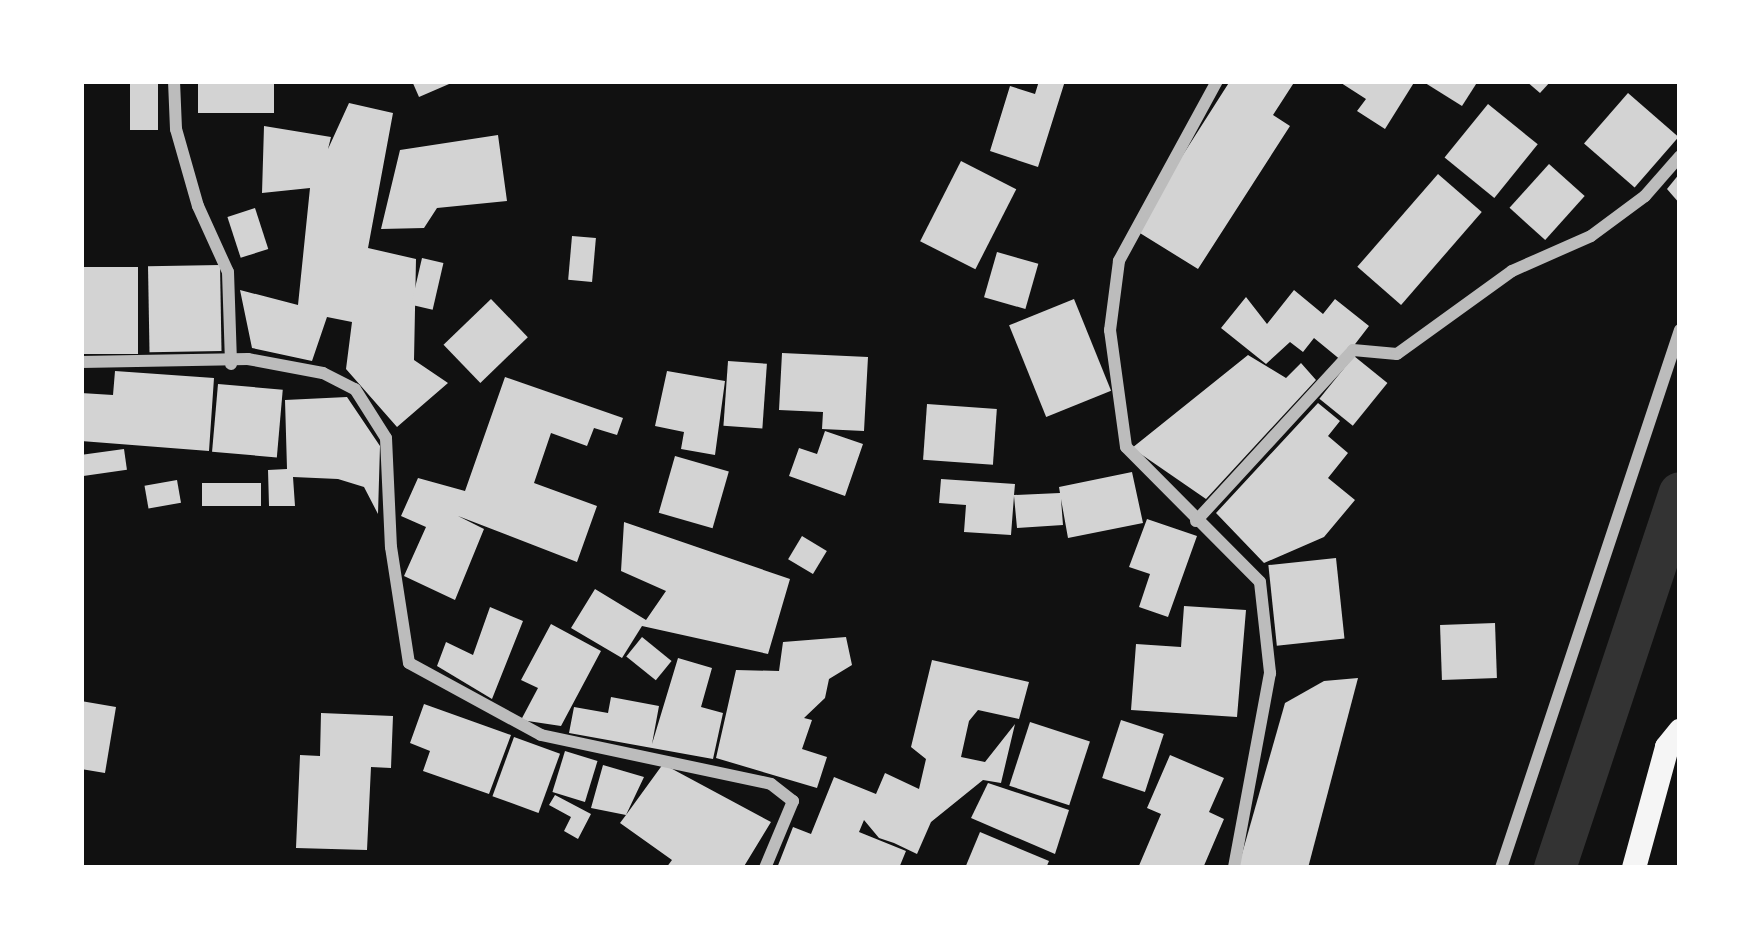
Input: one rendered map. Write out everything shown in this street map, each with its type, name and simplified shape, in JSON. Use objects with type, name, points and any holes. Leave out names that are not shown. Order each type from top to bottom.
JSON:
[{"type":"main road","points":[[1634,868],[1667,747],[1680,731]]},
{"type":"street","points":[[174,81],[176,129],[198,206],[228,272],[231,364]]},
{"type":"street","points":[[1217,81],[1119,260],[1110,330],[1126,447],[1260,582],[1270,674],[1234,868]]},
{"type":"street","points":[[1196,521],[1353,350],[1397,355],[1512,272],[1591,236],[1645,196],[1680,156]]},
{"type":"street","points":[[1501,868],[1680,330]]},
{"type":"street","points":[[81,362],[231,364],[248,359],[322,373],[355,389],[386,438],[391,547],[409,663],[541,735],[771,784],[793,801],[765,868]]},
{"type":"building","points":[[130,81],[158,81],[158,130],[130,130]]},
{"type":"building","points":[[198,81],[274,81],[274,113],[198,113]]},
{"type":"building","points":[[412,81],[456,81],[419,97]]},
{"type":"building","points":[[1039,81],[1065,81],[1038,167],[990,151],[1010,86],[1035,94]]},
{"type":"building","points":[[1230,81],[1295,81],[1273,115],[1290,126],[1198,269],[1135,230]]},
{"type":"building","points":[[1338,81],[1415,81],[1385,129],[1357,111],[1366,99]]},
{"type":"building","points":[[1422,81],[1478,81],[1462,106]]},
{"type":"building","points":[[1526,81],[1551,81],[1540,93]]},
{"type":"building","points":[[1628,93],[1679,137],[1635,188],[1584,144]]},
{"type":"building","points":[[349,103],[393,113],[368,248],[416,259],[414,360],[448,383],[397,427],[346,369],[352,322],[327,317],[312,361],[252,348],[240,290],[298,305],[310,188],[262,193],[264,126],[331,137],[328,149]]},
{"type":"building","points":[[1488,104],[1538,144],[1494,198],[1445,158]]},
{"type":"building","points":[[498,135],[507,201],[437,208],[424,228],[381,229],[400,150]]},
{"type":"building","points":[[961,161],[1016,189],[975,269],[920,241]]},
{"type":"building","points":[[1549,164],[1585,196],[1545,240],[1510,208]]},
{"type":"building","points":[[1680,173],[1680,204],[1667,189]]},
{"type":"building","points":[[1438,174],[1482,212],[1401,305],[1357,267]]},
{"type":"building","points":[[255,208],[268,249],[241,258],[227,217]]},
{"type":"building","points":[[572,236],[596,238],[592,282],[568,280]]},
{"type":"building","points":[[997,252],[1038,264],[1025,309],[984,297]]},
{"type":"building","points":[[422,258],[443,263],[433,310],[411,305]]},
{"type":"building","points":[[220,265],[222,351],[150,352],[148,266]]},
{"type":"building","points":[[81,267],[138,267],[138,354],[81,354]]},
{"type":"building","points":[[1294,290],[1323,314],[1335,299],[1369,326],[1342,361],[1314,338],[1303,352],[1290,342],[1266,364],[1221,328],[1246,297],[1267,324]]},
{"type":"building","points":[[491,299],[528,337],[480,383],[444,345]]},
{"type":"building","points":[[1074,299],[1111,391],[1046,417],[1009,325]]},
{"type":"building","points":[[782,353],[868,357],[864,431],[822,429],[823,412],[779,410]]},
{"type":"building","points":[[1248,355],[1286,378],[1301,363],[1316,380],[1206,499],[1132,448]]},
{"type":"building","points":[[1354,356],[1387,383],[1353,426],[1319,399]]},
{"type":"building","points":[[728,361],[767,364],[762,429],[723,426]]},
{"type":"building","points":[[115,371],[214,378],[209,451],[81,441],[81,393],[113,395]]},
{"type":"building","points":[[667,371],[725,381],[715,455],[681,449],[684,432],[655,426]]},
{"type":"building","points":[[505,377],[623,418],[617,435],[594,428],[587,446],[551,433],[534,483],[597,506],[577,562],[458,516],[484,529],[455,600],[404,576],[426,527],[401,516],[418,478],[465,491]]},
{"type":"building","points":[[218,384],[283,390],[277,457],[212,452]]},
{"type":"building","points":[[347,397],[380,446],[378,514],[364,487],[338,479],[293,477],[295,506],[269,506],[268,470],[287,469],[285,400]]},
{"type":"building","points":[[1318,403],[1340,421],[1328,436],[1348,453],[1328,478],[1355,500],[1324,537],[1264,563],[1216,513]]},
{"type":"building","points":[[927,404],[997,409],[993,465],[923,460]]},
{"type":"building","points":[[825,431],[863,444],[845,496],[789,476],[799,448],[817,454]]},
{"type":"building","points":[[124,449],[127,470],[83,476],[81,455]]},
{"type":"building","points":[[675,456],[729,471],[713,528],[659,513]]},
{"type":"building","points":[[1132,472],[1143,523],[1068,538],[1061,499],[1063,525],[1017,528],[1014,496],[1011,535],[964,532],[966,505],[939,503],[941,479],[1015,484],[1014,495],[1060,493],[1059,487]]},
{"type":"building","points":[[177,480],[181,503],[148,508],[145,486]]},
{"type":"building","points":[[202,483],[261,483],[261,506],[202,506]]},
{"type":"building","points":[[1147,519],[1197,536],[1168,617],[1139,607],[1150,574],[1129,567]]},
{"type":"building","points":[[624,522],[790,579],[768,654],[642,626],[622,658],[571,628],[595,589],[646,620],[666,591],[621,571]]},
{"type":"building","points":[[802,536],[827,551],[813,574],[788,559]]},
{"type":"building","points":[[1336,558],[1344,639],[1277,646],[1268,565]]},
{"type":"building","points":[[1184,606],[1246,610],[1237,717],[1131,710],[1136,644],[1181,647]]},
{"type":"building","points":[[490,607],[523,621],[492,699],[437,666],[446,642],[473,655]]},
{"type":"building","points":[[1495,623],[1497,678],[1442,680],[1440,625]]},
{"type":"building","points":[[551,624],[601,651],[561,726],[521,720],[538,688],[521,680]]},
{"type":"building","points":[[642,637],[672,661],[656,680],[626,656]]},
{"type":"building","points":[[846,637],[852,665],[829,679],[825,698],[804,718],[812,720],[802,749],[827,757],[817,788],[716,758],[736,670],[779,671],[783,642]]},
{"type":"building","points":[[678,658],[712,668],[701,707],[723,713],[713,759],[569,733],[574,707],[608,713],[611,697],[659,706],[652,744]]},
{"type":"building","points":[[932,660],[1029,682],[1019,719],[978,710],[969,721],[961,757],[985,762],[1015,724],[1001,783],[983,780],[931,822],[917,854],[879,838],[864,820],[859,832],[906,851],[899,868],[777,868],[793,827],[811,834],[834,777],[876,794],[885,773],[919,789],[926,759],[911,747]]},
{"type":"building","points":[[1358,678],[1308,868],[1238,868],[1285,703],[1324,681]]},
{"type":"building","points":[[81,701],[116,707],[105,773],[81,769]]},
{"type":"building","points":[[424,704],[511,735],[489,794],[423,771],[430,751],[410,743]]},
{"type":"building","points":[[321,713],[393,716],[391,768],[371,767],[367,850],[296,848],[300,755],[320,756]]},
{"type":"building","points":[[1121,720],[1164,734],[1145,792],[1102,778]]},
{"type":"building","points":[[1030,722],[1090,741],[1069,805],[1009,786]]},
{"type":"building","points":[[514,737],[560,754],[538,813],[492,796]]},
{"type":"building","points":[[565,751],[598,761],[585,802],[552,792]]},
{"type":"building","points":[[1170,755],[1224,778],[1209,812],[1224,819],[1203,868],[1138,868],[1161,814],[1147,808]]},
{"type":"building","points":[[663,764],[771,822],[743,868],[666,868],[672,860],[620,823]]},
{"type":"building","points":[[603,765],[644,777],[626,815],[591,808]]},
{"type":"building","points":[[988,783],[1069,810],[1055,854],[971,818]]},
{"type":"building","points":[[555,795],[591,814],[578,839],[564,831],[571,817],[549,805]]},
{"type":"building","points":[[980,832],[1049,861],[1046,868],[965,868]]},
{"type":"waterway","points":[[1555,868],[1680,493]]}]
